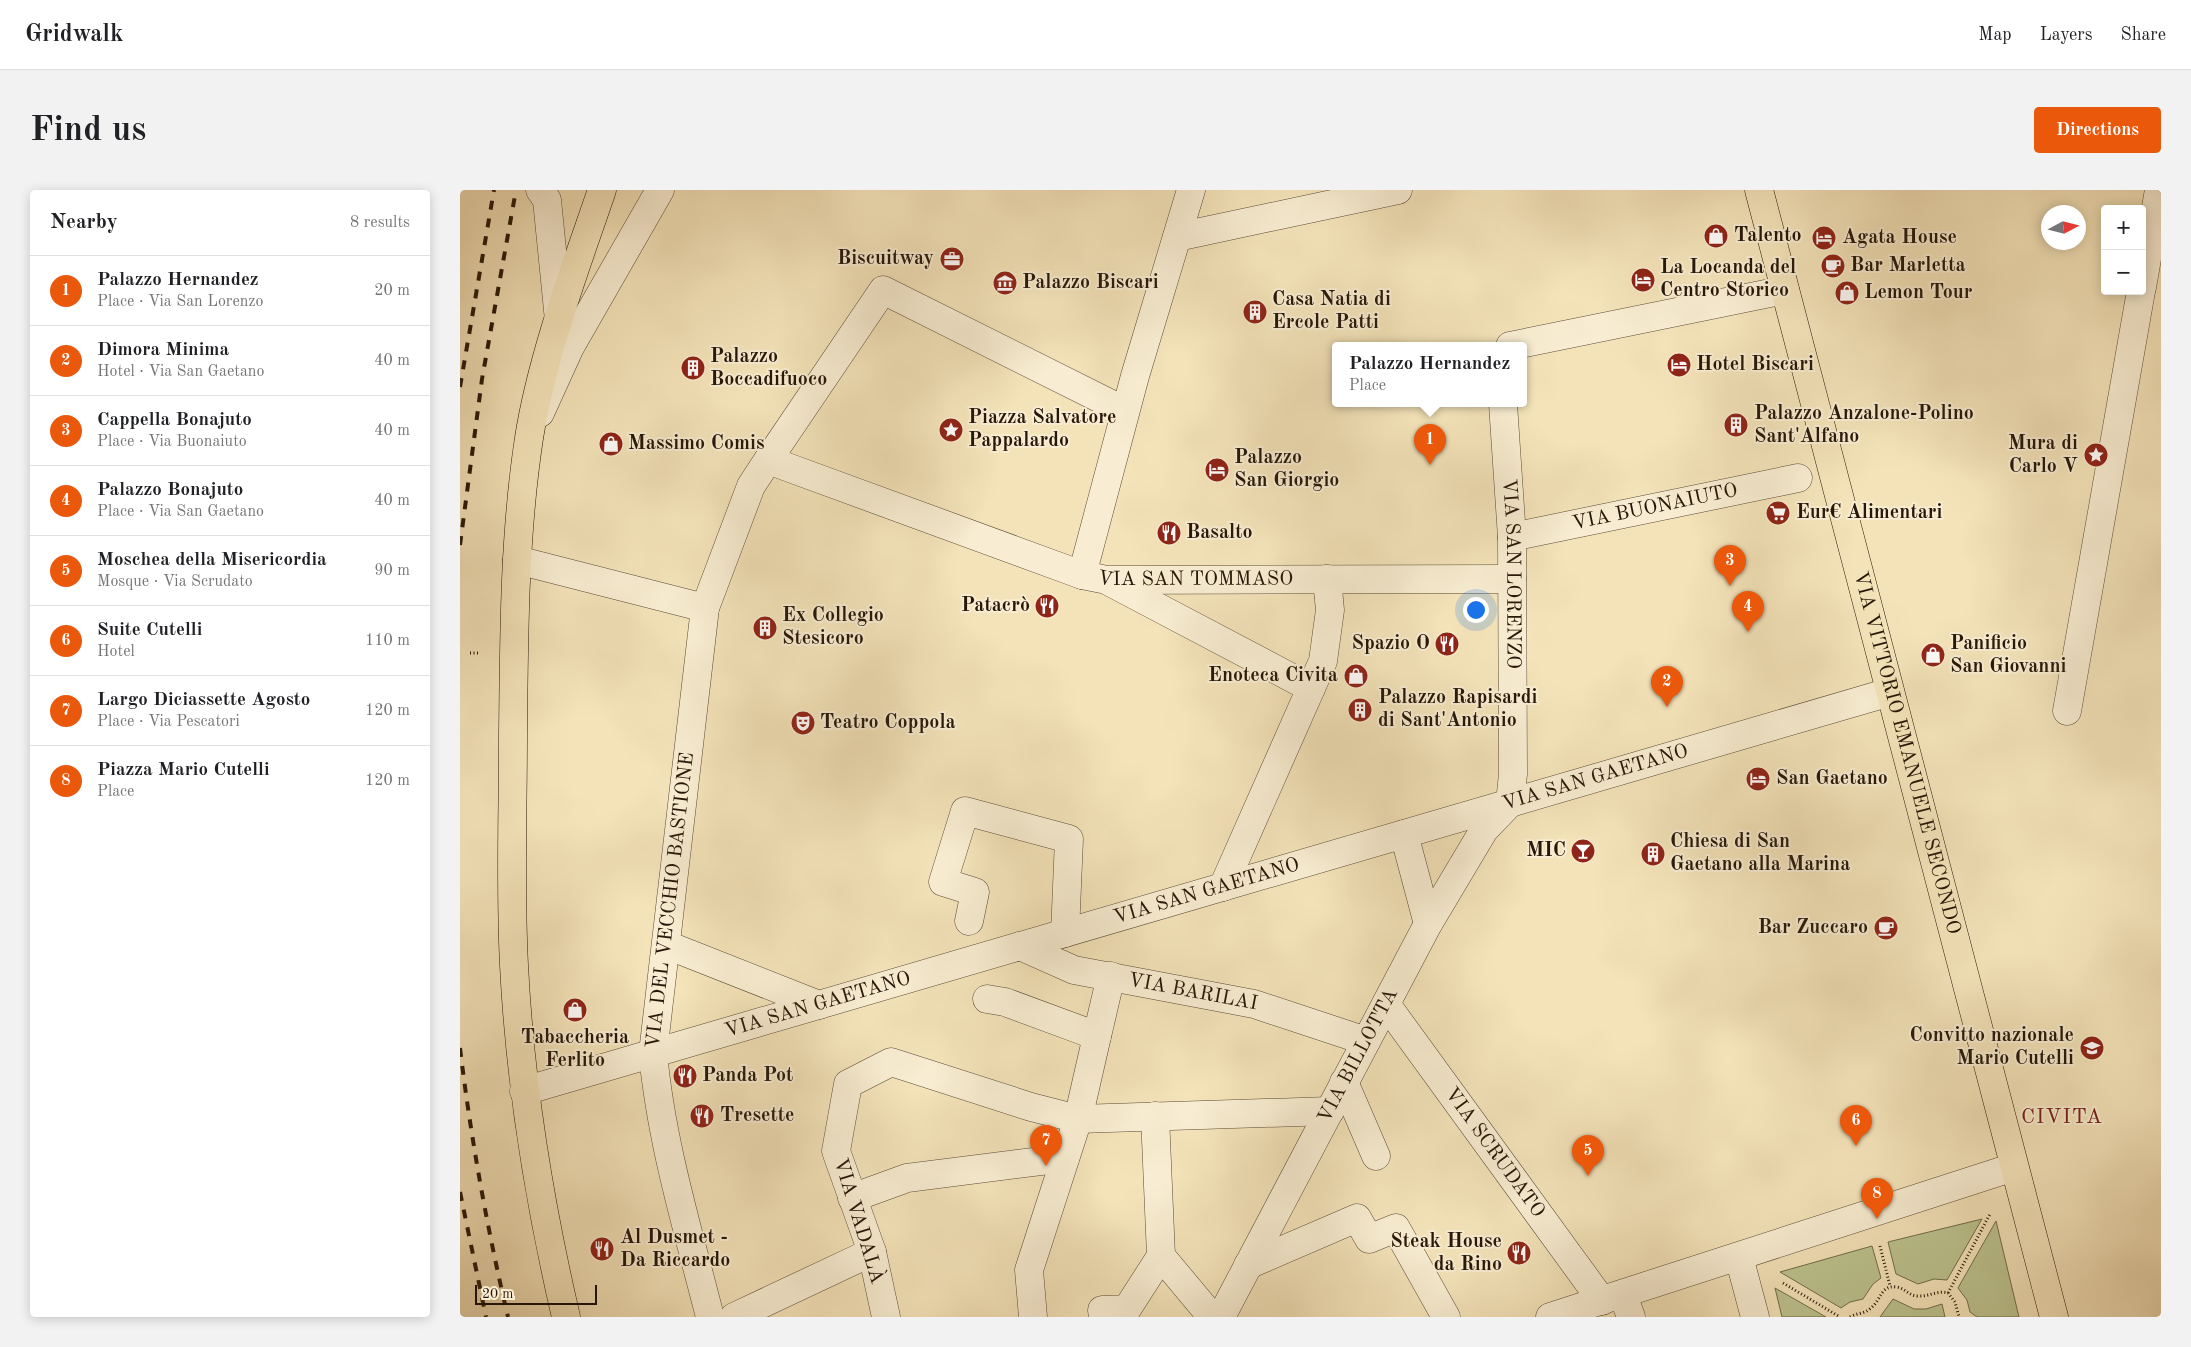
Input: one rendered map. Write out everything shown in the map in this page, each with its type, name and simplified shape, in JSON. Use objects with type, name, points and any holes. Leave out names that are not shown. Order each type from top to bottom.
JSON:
[{"type":"main road","points":[[566,1317],[550,1246],[524,1091],[514,965],[512,845],[517,560],[529,437],[559,320],[602,190]]},
{"type":"main road","name":"VIA VITTORIO EMANUELE SECONDO","points":[[1759,190],[2054,1317]]},
{"type":"street","points":[[540,190],[547,200],[559,320]]},
{"type":"street","points":[[529,437],[570,347],[660,190]]},
{"type":"street","points":[[768,460],[1094,577],[1125,411],[1191,190]]},
{"type":"street","points":[[1177,237],[1398,190]]},
{"type":"street","points":[[2146,265],[2160,190]]},
{"type":"street","name":"VIA DEL VECCHIO BASTIONE","points":[[710,1317],[676,1183],[655,1078],[653,1053],[705,608],[751,486],[883,290],[1125,411]]},
{"type":"street","points":[[1527,343],[1785,290]]},
{"type":"street","points":[[2067,711],[2140,295]]},
{"type":"street","name":"VIA SAN LORENZO","points":[[1503,407],[1512,537],[1513,774],[1510,803]]},
{"type":"street","name":"VIA BUONAIUTO","points":[[1512,537],[1798,478]]},
{"type":"street","points":[[517,560],[705,608]]},
{"type":"street","name":"VIA SAN TOMMASO","points":[[1094,577],[1512,579]]},
{"type":"street","name":"VIA SAN TOMMASO","points":[[1094,577],[1311,688]]},
{"type":"street","points":[[1222,887],[1323,661],[1330,610],[1327,579]]},
{"type":"street","name":"VIA SAN GAETANO","points":[[524,1091],[1890,692]]},
{"type":"street","name":"VIA BILLOTTA","points":[[1221,1317],[1428,924],[1484,830],[1510,803]]},
{"type":"street","points":[[969,921],[975,892],[944,882],[965,811],[1069,839],[1065,933]]},
{"type":"street","points":[[1404,834],[1428,924]]},
{"type":"street","points":[[667,945],[820,1005]]},
{"type":"street","name":"VIA BARILAI","points":[[1020,946],[1074,970],[1254,1004],[1366,1041]]},
{"type":"street","points":[[1034,1317],[1029,1270],[1078,1119],[1111,976]]},
{"type":"street","points":[[987,999],[1005,1002],[1097,1036]]},
{"type":"street","name":"VIA SCRUDATO","points":[[1386,1004],[1619,1304]]},
{"type":"street","name":"VIA VADALÀ","points":[[886,1317],[872,1252],[836,1151],[848,1084],[890,1062],[1031,1107],[1078,1119]]},
{"type":"street","points":[[1344,1082],[1376,1156]]},
{"type":"street","points":[[1078,1119],[1330,1110]]},
{"type":"street","points":[[1155,1116],[1161,1256],[1212,1317]]},
{"type":"street","points":[[852,1198],[907,1178],[1065,1158]]},
{"type":"street","points":[[1550,1317],[1619,1304],[1732,1259],[2014,1167]]},
{"type":"street","points":[[1248,1265],[1357,1218],[1370,1240],[1396,1228],[1446,1317]]},
{"type":"street","points":[[734,1317],[872,1252]]},
{"type":"street","points":[[1115,1313],[1161,1256]]},
{"type":"street","points":[[1732,1259],[1755,1317]]},
{"type":"path","points":[[1948,1293],[1990,1213]]},
{"type":"path","points":[[1872,1214],[1890,1286]]},
{"type":"path","points":[[1732,1259],[1840,1317]]},
{"type":"path","points":[[1850,1317],[1872,1308],[1882,1292],[1890,1286],[1899,1287],[1916,1296],[1924,1296],[1936,1292],[1948,1293],[1955,1302],[1959,1317]]},
{"type":"green space","points":[[1982,1219],[1947,1280],[1934,1279],[1918,1284],[1896,1274],[1888,1242]]},
{"type":"green space","points":[[1996,1221],[2019,1317],[1977,1317],[1970,1312],[1967,1300],[1958,1288]]},
{"type":"green space","points":[[1872,1246],[1881,1278],[1873,1284],[1863,1299],[1850,1302],[1841,1308],[1780,1272]]},
{"type":"green space","points":[[1775,1288],[1826,1317],[1782,1317]]},
{"type":"green space","points":[[1893,1299],[1914,1309],[1926,1309],[1942,1304],[1945,1317],[1880,1317]]},
{"type":"railway","points":[[460,387],[494,190]]},
{"type":"railway","points":[[460,545],[482,379],[516,190]]},
{"type":"railway","points":[[460,1048],[480,1183],[508,1317]]},
{"type":"railway","points":[[460,1192],[486,1317]]},
{"type":"place","name":"Talento","points":[[1716,236]]},
{"type":"place","name":"Agata House","points":[[1824,238]]},
{"type":"place","name":"Biscuitway","points":[[952,259]]},
{"type":"place","name":"Bar Marletta","points":[[1833,266]]},
{"type":"place","name":"La Locanda del Centro Storico","points":[[1643,280]]},
{"type":"place","name":"Palazzo Biscari","points":[[1005,283]]},
{"type":"place","name":"Lemon Tour","points":[[1847,293]]},
{"type":"place","name":"Casa Natia di Ercole Patti","points":[[1255,312]]},
{"type":"place","name":"Hotel Biscari","points":[[1679,365]]},
{"type":"place","name":"Palazzo Boccadifuoco","points":[[693,368]]},
{"type":"place","name":"Palazzo Anzalone-Polino Sant'Alfano","points":[[1736,425]]},
{"type":"place","name":"Piazza Salvatore Pappalardo","points":[[951,430]]},
{"type":"place","name":"Massimo Comis","points":[[611,444]]},
{"type":"place","name":"Mura di Carlo V","points":[[2096,455]]},
{"type":"place","name":"Palazzo Hernandez","points":[[1430,465]]},
{"type":"place","name":"Palazzo San Giorgio","points":[[1217,470]]},
{"type":"place","name":"Eur€ Alimentari","points":[[1778,513]]},
{"type":"place","name":"Basalto","points":[[1169,533]]},
{"type":"place","name":"Cappella Bonajuto","points":[[1730,586]]},
{"type":"place","name":"Patacrò","points":[[1047,606]]},
{"type":"place","name":"Ex Collegio Stesicoro","points":[[765,628]]},
{"type":"place","name":"Palazzo Bonajuto","points":[[1748,632]]},
{"type":"place","name":"Spazio O","points":[[1447,644]]},
{"type":"place","name":"Panificio San Giovanni","points":[[1933,655]]},
{"type":"place","name":"Enoteca Civita","points":[[1356,676]]},
{"type":"place","name":"Dimora Minima","points":[[1667,707]]},
{"type":"place","name":"Palazzo Rapisardi di Sant'Antonio","points":[[1360,710]]},
{"type":"place","name":"Teatro Coppola","points":[[803,723]]},
{"type":"place","name":"San Gaetano","points":[[1758,779]]},
{"type":"place","name":"MIC","points":[[1583,851]]},
{"type":"place","name":"Chiesa di San Gaetano alla Marina","points":[[1653,854]]},
{"type":"place","name":"Bar Zuccaro","points":[[1886,928]]},
{"type":"place","name":"Tabaccheria Ferlito","points":[[575,1010]]},
{"type":"place","name":"Convitto nazionale Mario Cutelli","points":[[2092,1048]]},
{"type":"place","name":"Panda Pot","points":[[685,1076]]},
{"type":"place","name":"Tresette","points":[[702,1116]]},
{"type":"place","name":"Suite Cutelli","points":[[1856,1146]]},
{"type":"place","name":"Largo Diciassette Agosto","points":[[1046,1166]]},
{"type":"place","name":"Moschea della Misericordia","points":[[1588,1176]]},
{"type":"place","name":"Piazza Mario Cutelli","points":[[1877,1219]]},
{"type":"place","name":"Al Dusmet - Da Riccardo","points":[[602,1249]]},
{"type":"place","name":"Steak House da Rino","points":[[1519,1253]]},
{"type":"district","name":"CIVITA","points":[[2062,1117]]}]
